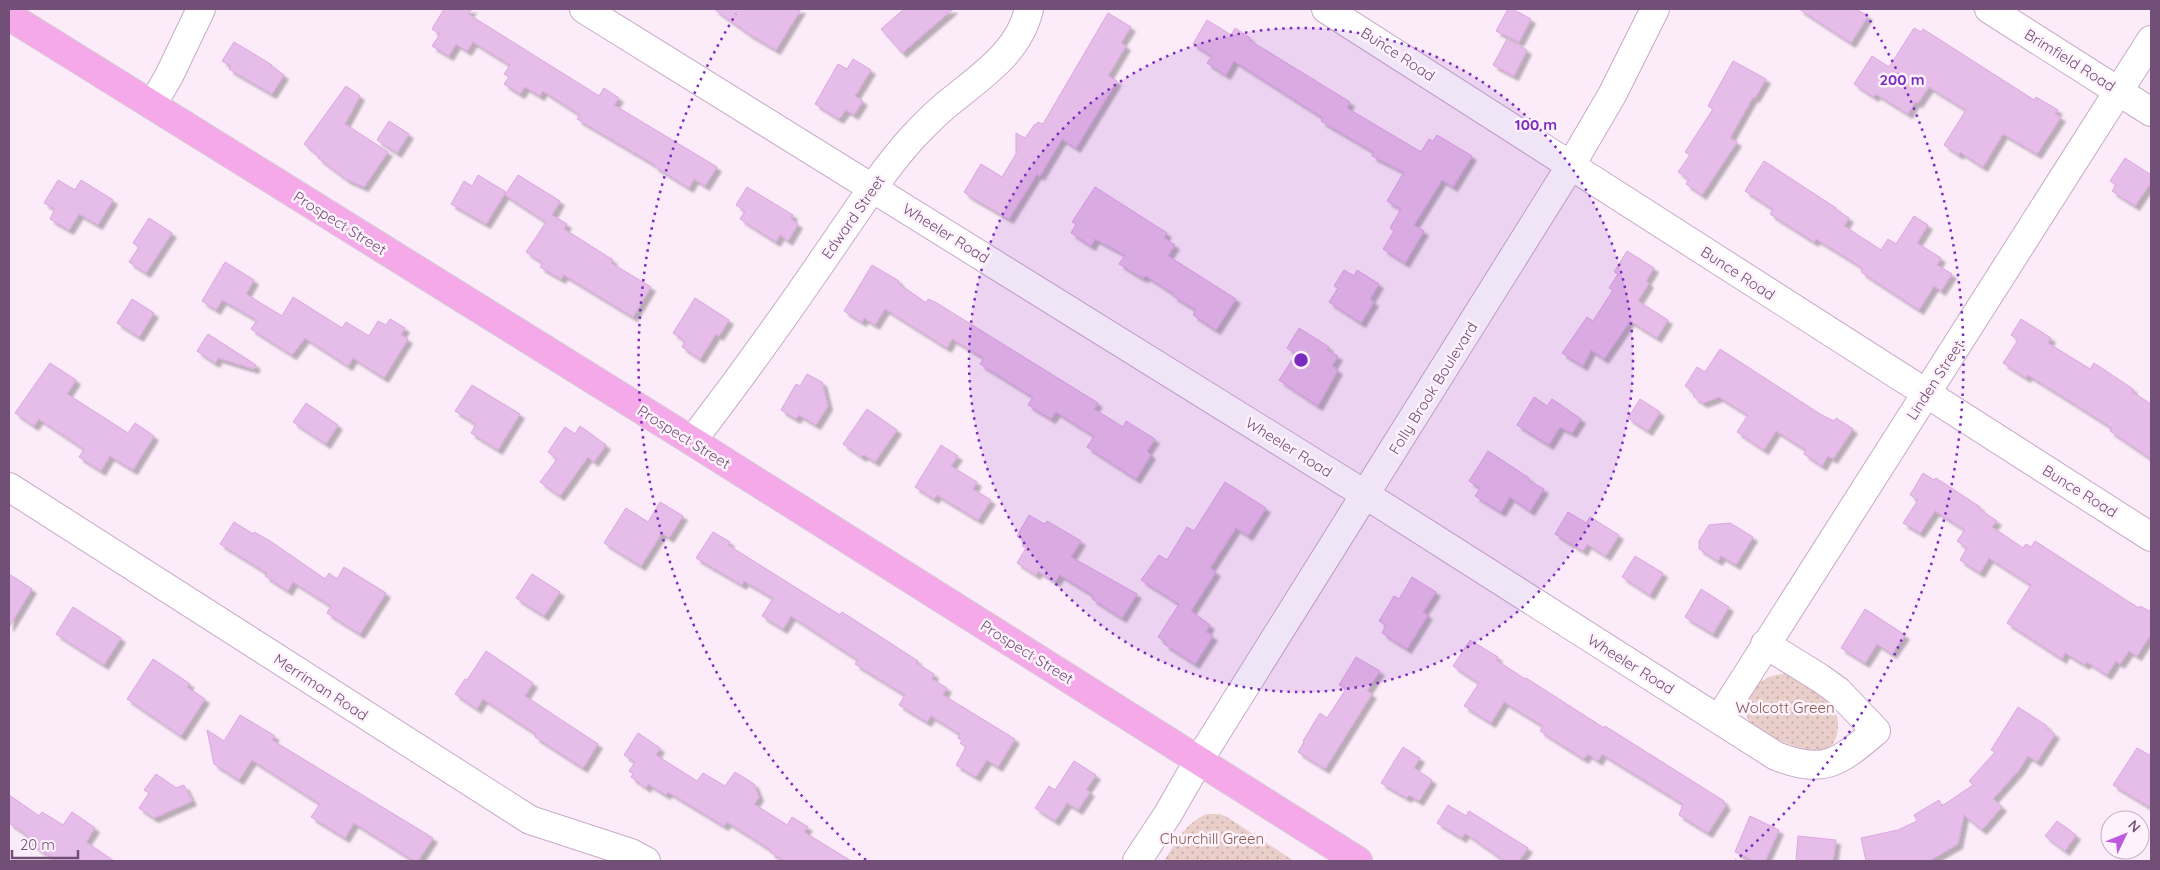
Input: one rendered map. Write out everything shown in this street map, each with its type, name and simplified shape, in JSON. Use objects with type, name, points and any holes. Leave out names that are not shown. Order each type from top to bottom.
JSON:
[{"type":"main road","name":"Prospect Street","points":[[9,16],[692,441],[1358,861]]},
{"type":"street","points":[[152,105],[169,76],[201,9]]},
{"type":"street","name":"Wheeler Road","points":[[584,9],[1366,495],[1776,756],[1796,764],[1815,766],[1835,762],[1876,731],[1838,692],[1820,678],[1765,644]]},
{"type":"street","name":"Edward Street","points":[[692,441],[743,374],[897,156],[933,116],[987,73],[1004,56],[1018,38],[1027,20],[1029,9]]},
{"type":"street","name":"Bunce Road","points":[[1326,9],[2151,537]]},
{"type":"street","name":"Folly Brook Boulevard","points":[[1136,861],[1168,814],[1199,760],[1570,165],[1612,95],[1655,9]]},
{"type":"street","name":"Brimfield Road","points":[[1989,9],[2151,112]]},
{"type":"street","name":"Linden Street","points":[[1718,719],[2151,40]]},
{"type":"street","name":"Merriman Road","points":[[9,487],[530,820],[631,853],[646,861]]},
{"type":"green space","name":"Wolcott Green","points":[[1786,673],[1811,687],[1832,706],[1838,724],[1836,736],[1832,744],[1826,749],[1809,750],[1781,741],[1757,729],[1747,717],[1745,710],[1754,688],[1766,679]]},
{"type":"green space","name":"Churchill Green","points":[[1207,814],[1219,814],[1227,817],[1294,861],[1164,861],[1187,828]]},
{"type":"building","points":[[444,9],[472,9],[468,14],[599,96],[604,88],[619,98],[614,105],[717,167],[705,186],[694,179],[689,188],[655,165],[577,119],[580,115],[543,91],[540,96],[525,87],[520,94],[504,84],[509,77],[504,74],[510,65],[473,42],[467,51],[456,44],[449,56],[432,46],[440,34],[432,29]]},
{"type":"building","points":[[714,9],[801,9],[776,50],[749,34]]},
{"type":"building","points":[[904,9],[953,9],[902,53],[881,29]]},
{"type":"building","points":[[1508,9],[1512,9],[1531,19],[1519,42],[1496,31]]},
{"type":"building","points":[[1799,9],[1856,9],[1868,16],[1851,43]]},
{"type":"building","points":[[1108,13],[1131,27],[1121,43],[1126,46],[1108,76],[1117,81],[1076,148],[1062,139],[1040,176],[1037,174],[1009,219],[969,196],[964,192],[981,164],[1002,177],[1016,154],[1016,133],[1025,138],[1035,124],[1038,122],[1043,124]]},
{"type":"building","points":[[1207,20],[1231,35],[1235,28],[1250,38],[1249,40],[1350,102],[1347,108],[1421,152],[1429,139],[1433,141],[1437,135],[1472,156],[1453,187],[1442,180],[1414,225],[1424,231],[1405,263],[1383,249],[1394,231],[1390,228],[1401,209],[1387,201],[1404,172],[1372,156],[1374,152],[1321,121],[1323,118],[1234,61],[1226,75],[1207,63],[1212,56],[1193,44]]},
{"type":"building","points":[[1914,28],[1921,32],[1923,29],[2034,100],[2036,97],[2058,110],[2055,114],[2061,117],[2037,154],[2003,134],[1983,167],[1960,152],[1959,155],[1944,145],[1966,110],[1929,87],[1918,103],[1915,102],[1908,114],[1876,94],[1874,97],[1854,84],[1872,56],[1889,67]]},
{"type":"building","points":[[1507,39],[1527,50],[1514,76],[1493,65]]},
{"type":"building","points":[[234,42],[272,65],[284,75],[272,94],[232,71],[229,69],[231,66],[222,61]]},
{"type":"building","points":[[853,59],[871,70],[855,96],[863,101],[854,115],[846,110],[839,119],[815,104],[838,64],[847,69]]},
{"type":"building","points":[[1733,61],[1766,79],[1755,98],[1753,97],[1730,138],[1737,142],[1702,195],[1686,184],[1689,179],[1678,172],[1690,155],[1685,152],[1713,109],[1708,106]]},
{"type":"building","points":[[346,86],[360,96],[345,124],[388,152],[364,187],[346,179],[318,158],[319,156],[304,144]]},
{"type":"building","points":[[389,121],[409,134],[397,153],[377,140]]},
{"type":"building","points":[[2125,158],[2151,175],[2151,182],[2135,206],[2112,191],[2116,185],[2110,181]]},
{"type":"building","points":[[1764,161],[1836,208],[1849,218],[1844,226],[1881,250],[1888,239],[1896,244],[1914,216],[1928,225],[1917,243],[1941,258],[1937,265],[1952,274],[1941,291],[1934,286],[1919,310],[1861,272],[1863,269],[1852,261],[1816,239],[1814,242],[1770,214],[1773,209],[1745,191]]},
{"type":"building","points":[[478,175],[506,192],[486,224],[451,204],[464,181],[472,186]]},
{"type":"building","points":[[518,175],[560,201],[552,215],[567,224],[564,229],[613,260],[611,263],[651,287],[633,317],[564,275],[561,279],[540,267],[543,263],[526,252],[546,222],[505,195]]},
{"type":"building","points":[[58,180],[75,190],[81,180],[113,200],[98,225],[79,214],[69,230],[50,219],[55,209],[44,203]]},
{"type":"building","points":[[747,187],[793,215],[791,219],[798,224],[788,241],[780,235],[776,242],[740,219],[745,211],[736,205]]},
{"type":"building","points":[[1095,187],[1167,233],[1164,238],[1175,245],[1168,256],[1236,299],[1216,330],[1193,315],[1196,310],[1173,296],[1174,294],[1146,276],[1144,278],[1139,276],[1119,264],[1125,255],[1095,239],[1091,246],[1071,233],[1076,224],[1072,222]]},
{"type":"building","points":[[149,218],[172,233],[146,273],[129,262],[139,247],[133,243]]},
{"type":"building","points":[[1627,251],[1654,268],[1646,281],[1649,283],[1638,301],[1668,320],[1657,338],[1630,321],[1604,359],[1591,350],[1583,366],[1562,353],[1587,317],[1593,321],[1613,290],[1609,288],[1618,274],[1614,272]]},
{"type":"building","points":[[225,262],[254,280],[246,294],[282,316],[293,297],[342,328],[346,322],[369,336],[378,321],[386,325],[390,319],[405,328],[401,335],[408,339],[384,378],[353,358],[348,366],[305,338],[292,355],[251,329],[257,320],[222,300],[216,310],[202,301]]},
{"type":"building","points":[[872,265],[899,281],[898,283],[926,303],[928,299],[935,302],[1098,403],[1094,409],[1123,427],[1126,421],[1155,439],[1147,451],[1151,455],[1136,479],[1087,447],[1094,436],[1056,412],[1051,419],[1028,405],[1033,397],[980,364],[984,358],[952,339],[947,348],[885,309],[875,325],[864,318],[862,322],[844,311]]},
{"type":"building","points":[[1344,270],[1354,276],[1357,270],[1379,284],[1370,299],[1374,302],[1361,323],[1329,302],[1338,288],[1334,286]]},
{"type":"building","points":[[695,298],[729,320],[719,336],[716,334],[700,359],[682,347],[685,341],[673,333]]},
{"type":"building","points":[[132,299],[154,313],[139,337],[117,323]]},
{"type":"building","points":[[2021,319],[2051,338],[2048,343],[2090,369],[2094,363],[2133,389],[2132,392],[2151,404],[2151,459],[2110,431],[2112,428],[2028,375],[2026,378],[2003,363],[2018,340],[2011,335]]},
{"type":"building","points":[[1299,328],[1329,347],[1327,350],[1338,356],[1332,366],[1338,370],[1318,406],[1279,380],[1296,354],[1287,348]]},
{"type":"building","points":[[208,334],[256,365],[254,369],[218,358],[215,363],[197,351]]},
{"type":"building","points":[[1720,349],[1820,414],[1834,421],[1836,418],[1853,429],[1833,459],[1828,456],[1822,466],[1804,454],[1806,450],[1776,431],[1764,450],[1737,432],[1748,415],[1719,397],[1703,403],[1694,397],[1693,392],[1685,386],[1697,367],[1705,372]]},
{"type":"building","points":[[50,363],[76,380],[67,394],[128,433],[135,423],[154,436],[133,470],[110,456],[101,471],[79,457],[84,449],[39,419],[34,426],[15,413]]},
{"type":"building","points":[[807,374],[822,382],[828,406],[816,425],[799,415],[796,419],[781,410],[796,384],[800,386]]},
{"type":"building","points":[[472,385],[520,414],[498,450],[471,433],[476,424],[455,411]]},
{"type":"building","points":[[1534,397],[1547,406],[1552,399],[1581,419],[1572,433],[1560,427],[1549,445],[1517,425]]},
{"type":"building","points":[[1640,399],[1660,412],[1648,431],[1628,418]]},
{"type":"building","points":[[306,403],[338,425],[326,444],[293,422]]},
{"type":"building","points":[[867,409],[897,430],[875,462],[864,455],[862,457],[843,444]]},
{"type":"building","points":[[580,426],[606,445],[594,462],[588,457],[560,496],[540,482],[557,459],[548,452],[565,427],[575,434]]},
{"type":"building","points":[[941,445],[958,456],[951,466],[977,482],[973,489],[991,500],[978,520],[937,495],[934,499],[915,487]]},
{"type":"building","points":[[1488,451],[1529,478],[1528,480],[1544,489],[1530,511],[1510,497],[1501,512],[1475,496],[1480,488],[1469,481]]},
{"type":"building","points":[[1923,473],[1934,480],[1936,478],[1980,507],[1979,509],[1997,521],[1992,527],[2023,548],[2026,544],[2031,547],[2035,541],[2129,602],[2151,612],[2151,634],[2137,656],[2129,651],[2120,664],[2116,661],[2107,675],[2087,662],[2085,665],[2065,653],[2062,659],[2007,623],[2031,585],[1989,558],[1980,573],[1960,560],[1967,548],[1957,541],[1965,530],[1935,511],[1920,533],[1903,523],[1918,500],[1910,495]]},
{"type":"building","points":[[1225,482],[1266,508],[1248,536],[1236,528],[1210,568],[1216,572],[1191,611],[1210,625],[1206,632],[1213,636],[1195,664],[1164,644],[1166,642],[1158,637],[1179,604],[1141,580],[1159,555],[1167,560],[1187,527],[1194,531]]},
{"type":"building","points":[[660,502],[683,516],[669,538],[662,533],[641,566],[604,543],[626,508],[648,522]]},
{"type":"building","points":[[1568,512],[1586,523],[1590,517],[1619,535],[1606,556],[1587,544],[1583,551],[1555,534]]},
{"type":"building","points":[[1029,515],[1044,524],[1047,521],[1081,541],[1071,557],[1137,594],[1122,618],[1092,599],[1094,596],[1060,575],[1055,582],[1038,571],[1036,575],[1017,563],[1026,548],[1022,546],[1025,541],[1017,536]]},
{"type":"building","points":[[234,522],[253,534],[254,532],[270,541],[325,579],[329,573],[337,579],[344,567],[386,593],[360,634],[327,613],[331,606],[293,582],[288,591],[265,576],[267,573],[220,544]]},
{"type":"building","points":[[1730,523],[1753,537],[1736,565],[1721,556],[1718,561],[1699,549],[1699,541],[1709,525]]},
{"type":"building","points":[[713,532],[730,542],[728,545],[840,615],[842,612],[918,661],[916,663],[934,674],[932,679],[947,688],[943,695],[1015,739],[998,767],[987,760],[976,777],[956,765],[966,747],[960,743],[962,741],[958,738],[960,734],[931,716],[927,722],[899,705],[905,695],[855,664],[858,660],[791,616],[783,629],[762,616],[773,598],[744,581],[742,585],[696,558]]},
{"type":"building","points":[[1635,556],[1663,573],[1650,595],[1622,577]]},
{"type":"building","points":[[9,574],[32,589],[9,627]]},
{"type":"building","points":[[532,574],[560,592],[544,616],[516,598]]},
{"type":"building","points":[[1412,577],[1436,592],[1423,612],[1428,615],[1407,649],[1382,633],[1386,625],[1379,621],[1394,596],[1399,599]]},
{"type":"building","points":[[1701,589],[1729,607],[1713,634],[1685,617]]},
{"type":"building","points":[[73,607],[121,638],[104,665],[56,634]]},
{"type":"building","points":[[1865,609],[1905,635],[1892,654],[1877,644],[1865,663],[1841,648]]},
{"type":"building","points":[[1470,640],[1498,657],[1496,660],[1525,679],[1604,728],[1605,726],[1724,801],[1723,803],[1726,805],[1708,833],[1679,815],[1683,804],[1602,754],[1598,761],[1588,754],[1584,759],[1540,731],[1543,726],[1504,702],[1491,723],[1464,706],[1479,683],[1453,666]]},
{"type":"building","points":[[486,651],[533,683],[525,696],[598,744],[583,768],[535,737],[536,734],[483,699],[477,709],[455,694],[465,679],[467,680]]},
{"type":"building","points":[[1356,657],[1380,671],[1367,691],[1372,694],[1325,769],[1298,752],[1320,713],[1327,718],[1346,689],[1339,685]]},
{"type":"building","points":[[153,659],[190,684],[187,687],[205,699],[181,736],[127,699]]},
{"type":"building","points":[[2018,707],[2047,726],[2046,728],[2055,734],[2037,762],[2028,756],[2019,770],[1993,799],[2002,807],[1982,830],[1964,815],[1958,844],[1929,861],[1866,861],[1861,838],[1898,830],[1917,821],[1914,815],[1939,800],[1942,806],[1973,785],[1969,781],[1995,752],[1991,750]]},
{"type":"building","points":[[240,715],[275,736],[272,740],[433,838],[418,861],[414,861],[354,823],[345,838],[311,817],[320,804],[252,760],[239,780],[214,764],[207,730],[224,741]]},
{"type":"building","points":[[638,733],[660,748],[656,755],[697,781],[703,773],[725,786],[735,772],[754,784],[759,797],[754,804],[787,825],[792,817],[808,827],[804,832],[851,861],[785,861],[727,822],[724,826],[668,792],[666,795],[648,784],[646,788],[631,777],[633,774],[629,771],[635,762],[624,755]]},
{"type":"building","points":[[1403,747],[1420,758],[1414,768],[1432,780],[1419,801],[1409,795],[1407,798],[1381,783]]},
{"type":"building","points":[[2137,748],[2151,756],[2151,808],[2113,785]]},
{"type":"building","points":[[1074,761],[1096,775],[1086,790],[1090,792],[1078,810],[1067,803],[1055,821],[1035,808],[1049,786],[1055,790]]},
{"type":"building","points":[[156,774],[176,788],[184,785],[192,801],[154,818],[139,808],[149,793],[144,790]]},
{"type":"building","points":[[9,795],[39,816],[42,812],[63,825],[72,812],[95,828],[86,842],[114,861],[57,861],[37,848],[25,838],[27,835],[9,823]]},
{"type":"building","points":[[1448,805],[1466,816],[1469,811],[1528,848],[1519,861],[1505,861],[1465,833],[1462,838],[1437,823]]},
{"type":"building","points":[[1750,816],[1779,830],[1765,861],[1754,861],[1735,852]]},
{"type":"building","points":[[2057,821],[2076,835],[2065,851],[2045,836]]},
{"type":"building","points":[[1798,836],[1836,840],[1833,861],[1796,861]]}]
